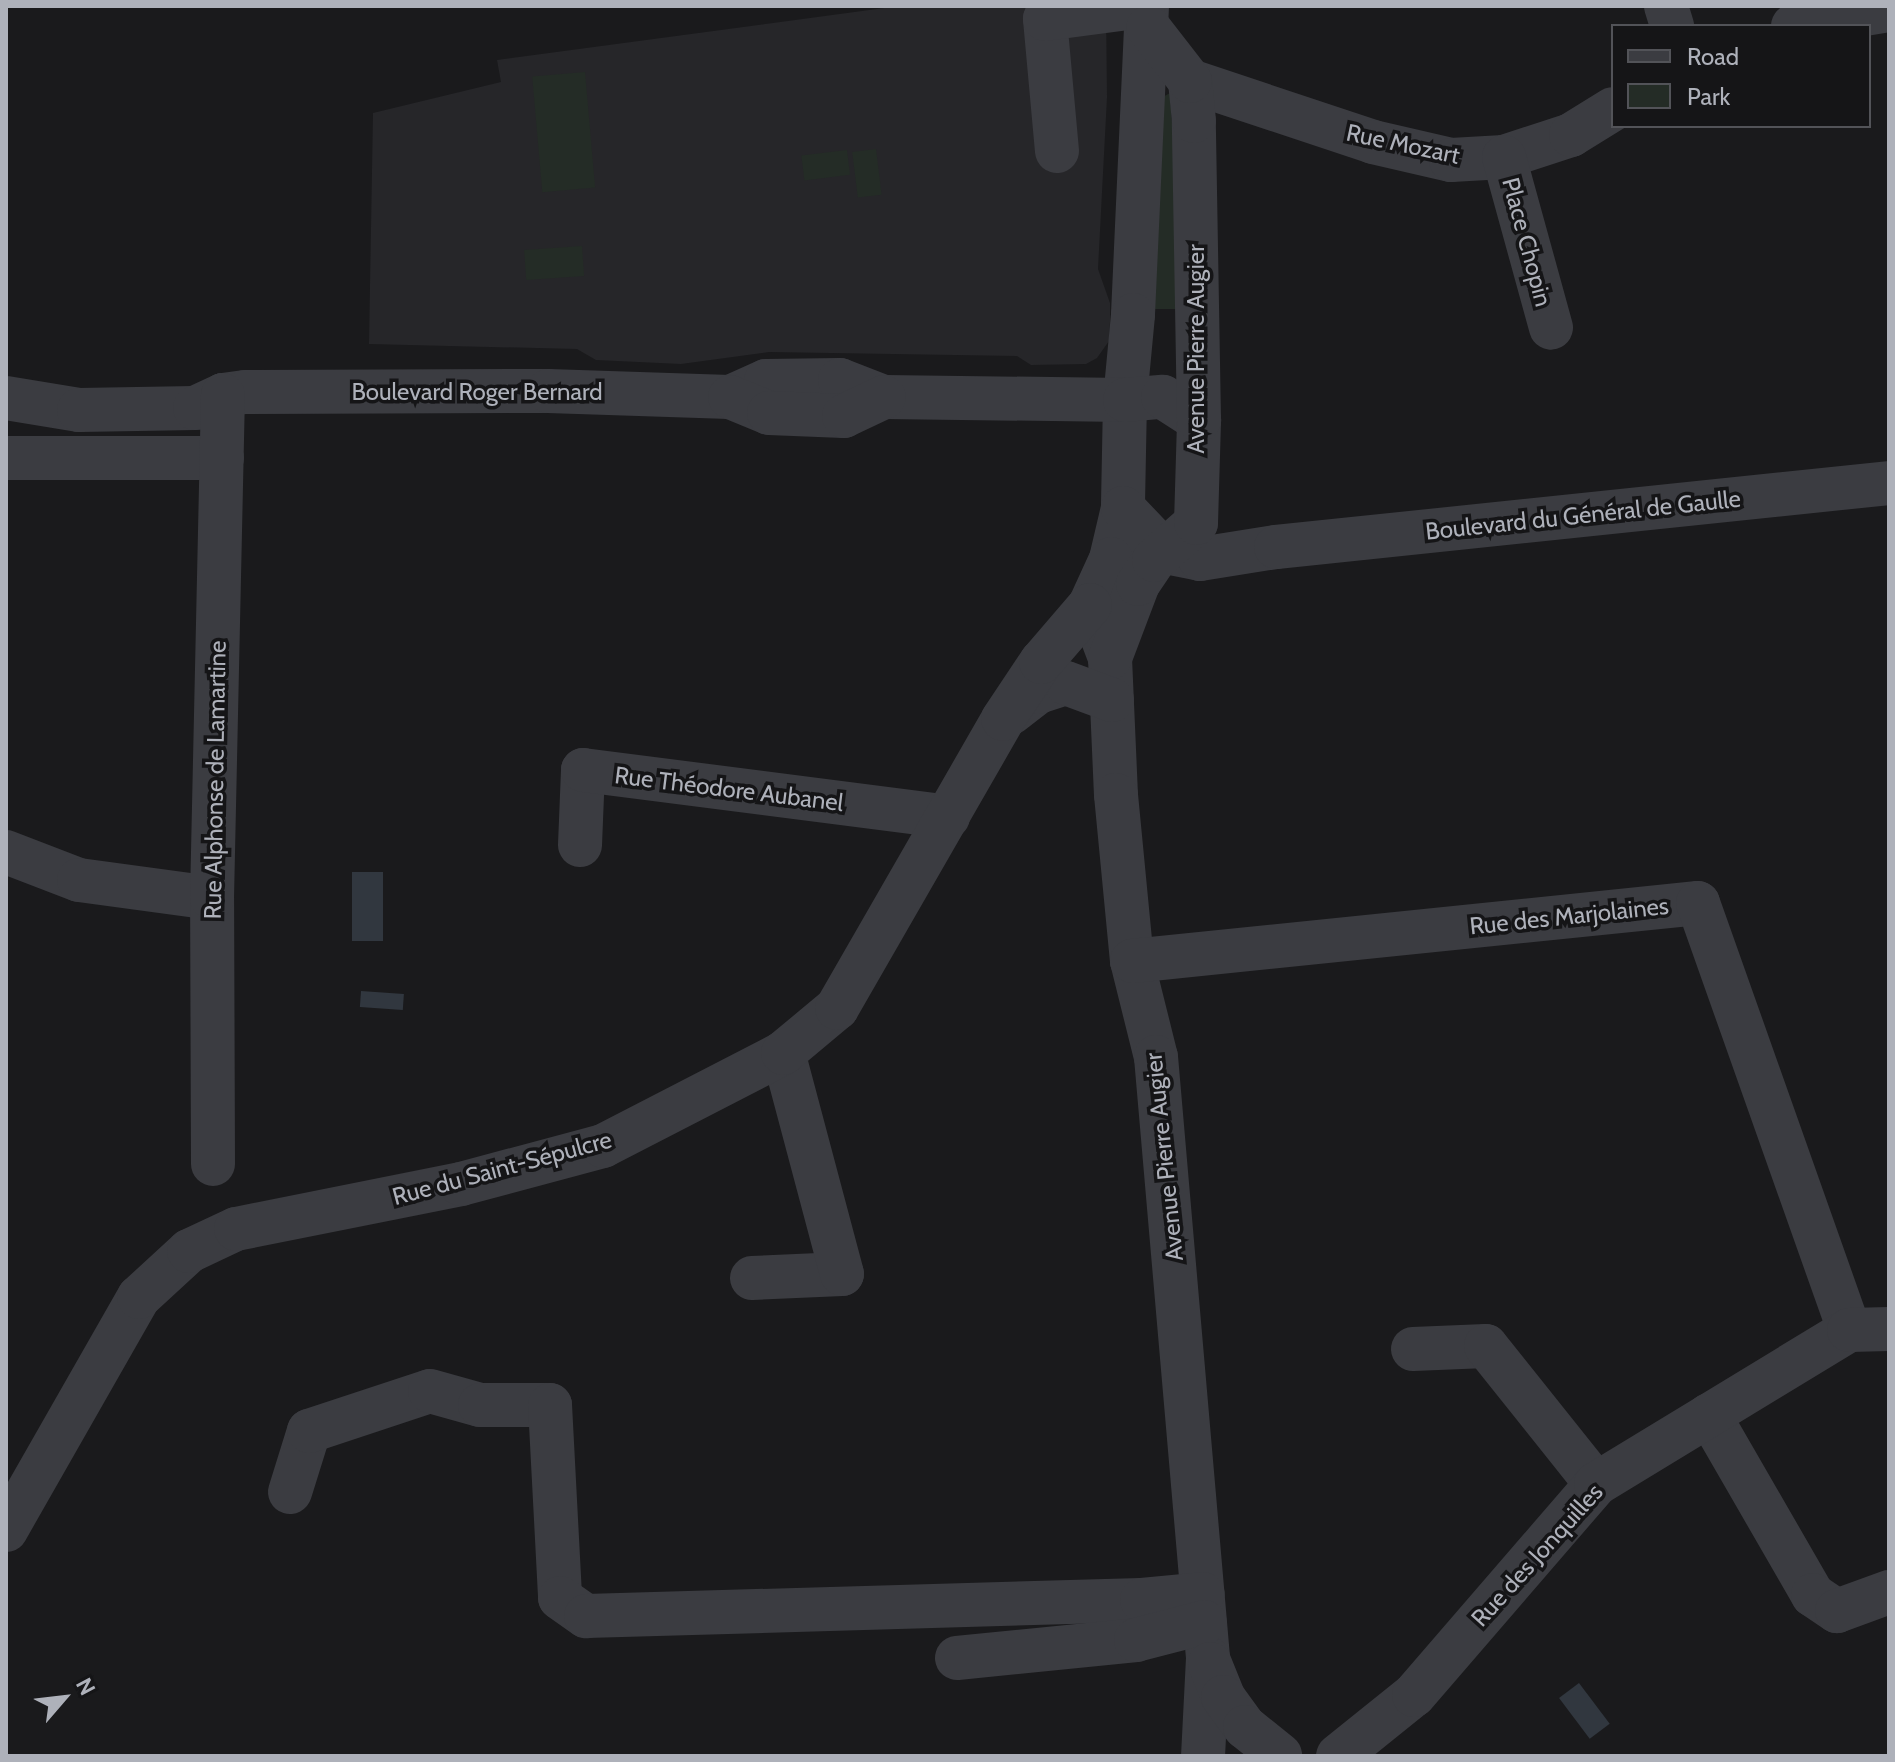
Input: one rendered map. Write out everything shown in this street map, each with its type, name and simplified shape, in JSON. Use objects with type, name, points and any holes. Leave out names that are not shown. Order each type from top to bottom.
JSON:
[{"type":"street","points":[[1805,24],[1889,10]]},
{"type":"street","points":[[1146,13],[1190,81]]},
{"type":"street","points":[[1057,151],[1045,19],[1146,13]]},
{"type":"street","points":[[1090,605],[1111,559],[1123,508],[1125,400],[1133,315],[1146,13]]},
{"type":"street","name":"Rue Mozart","points":[[1190,81],[1373,142],[1451,160],[1504,157],[1571,135],[1611,110]]},
{"type":"street","name":"Avenue Pierre Augier","points":[[1111,679],[1138,584],[1154,560],[1180,537],[1199,420],[1190,81]]},
{"type":"street","name":"Place Chopin","points":[[1504,157],[1551,328]]},
{"type":"street","name":"Boulevard Roger Bernard","points":[[12,398],[73,383],[121,378],[197,380],[223,395],[245,392],[548,391],[730,397],[766,381],[840,380],[884,397],[1125,400],[1163,397],[1199,420]]},
{"type":"street","name":"Rue Alphonse de Lamartine","points":[[213,1164],[212,898],[223,395]]},
{"type":"street","points":[[6,458],[222,458]]},
{"type":"street","name":"Boulevard du Général de Gaulle","points":[[1180,537],[1276,547],[1889,483]]},
{"type":"street","points":[[1123,508],[1180,537]]},
{"type":"street","name":"Avenue Pierre Augier","points":[[1090,605],[1111,679],[1116,795],[1132,961],[1156,1057],[1206,1625],[1203,1756]]},
{"type":"street","name":"Rue du Saint-Sépulcre","points":[[7,1526],[139,1297],[189,1251],[236,1229],[461,1184],[603,1146],[783,1053],[837,1008],[1003,719],[1041,662],[1090,605]]},
{"type":"street","name":"Rue du Saint-Sépulcre","points":[[1003,719],[1038,692],[1066,683],[1111,679]]},
{"type":"street","name":"Rue Théodore Aubanel","points":[[580,845],[583,770],[948,817]]},
{"type":"street","points":[[6,852],[79,880],[212,898]]},
{"type":"street","name":"Rue des Marjolaines","points":[[1132,961],[1698,903],[1869,1330]]},
{"type":"street","points":[[752,1278],[842,1274],[783,1053]]},
{"type":"street","name":"Rue des Jonquilles","points":[[1338,1756],[1414,1695],[1596,1484],[1709,1415],[1869,1330]]},
{"type":"street","points":[[1413,1349],[1486,1346],[1596,1484]]},
{"type":"street","points":[[290,1492],[309,1431],[430,1391],[480,1405],[550,1405],[560,1598],[586,1616],[1142,1600],[1206,1625]]},
{"type":"street","points":[[1709,1415],[1813,1595],[1837,1611],[1889,1592]]},
{"type":"street","points":[[957,1658],[1136,1640],[1206,1625]]},
{"type":"street","name":"Avenue Pierre Augier","points":[[1206,1625],[1223,1697],[1238,1717],[1281,1756]]},
{"type":"street","points":[[1237,1756],[1256,1752],[1281,1756]]},
{"type":"shaded area","points":[[899,6],[1106,6],[1107,97],[1098,269],[1110,303],[1110,321],[1109,341],[1097,358],[1086,364],[1031,365],[1017,356],[769,352],[681,364],[596,360],[577,349],[369,344],[373,113],[501,82],[497,60]]},
{"type":"shaded area","points":[[352,872],[383,872],[383,941],[352,941]]},
{"type":"shaded area","points":[[361,991],[404,994],[403,1010],[360,1007]]},
{"type":"shaded area","points":[[1579,1683],[1610,1724],[1590,1739],[1559,1698]]},
{"type":"green space","points":[[585,72],[595,188],[542,192],[532,77]]},
{"type":"green space","points":[[1170,93],[1184,309],[1150,309],[1159,99]]},
{"type":"green space","points":[[876,149],[882,195],[858,198],[852,152]]},
{"type":"green space","points":[[847,150],[850,175],[804,180],[801,156]]},
{"type":"green space","points":[[582,246],[584,276],[526,280],[524,250]]}]
